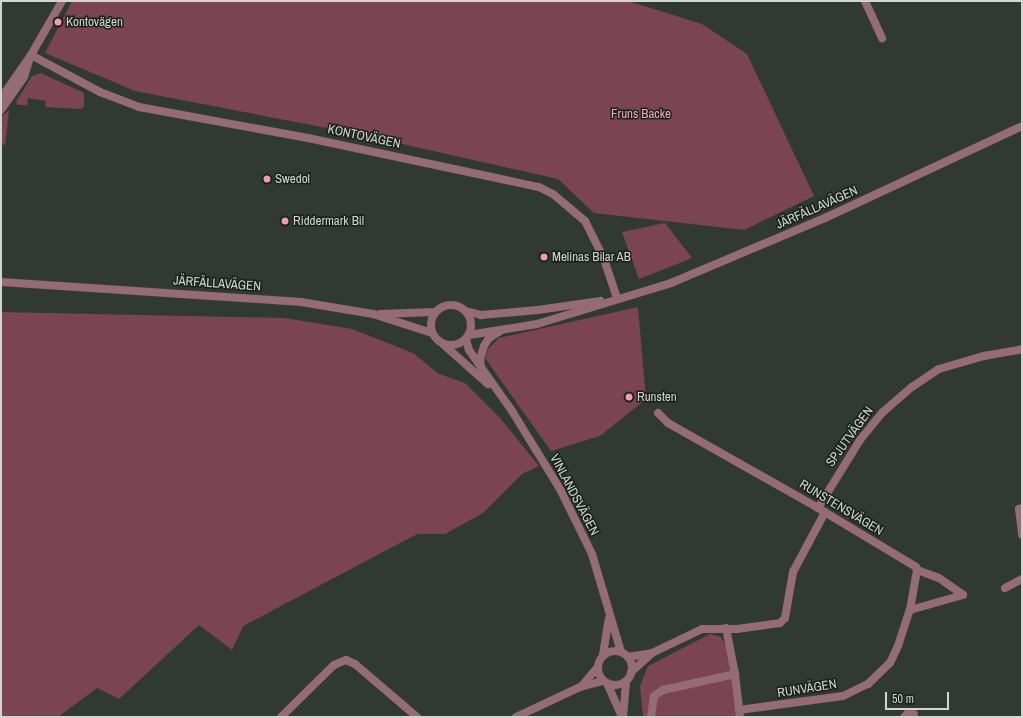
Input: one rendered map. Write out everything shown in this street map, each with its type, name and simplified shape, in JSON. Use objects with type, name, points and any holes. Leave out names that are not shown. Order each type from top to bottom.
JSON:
[{"type":"street","points":[[1,98],[31,55],[62,1]]},
{"type":"street","points":[[865,1],[882,38]]},
{"type":"street","points":[[1,110],[24,76],[31,55]]},
{"type":"street","name":"KONTOVÄGEN","points":[[31,55],[100,92],[139,107],[308,138],[539,187],[553,194],[585,221],[604,259],[617,298]]},
{"type":"street","name":"JÄRFÄLLAVÄGEN","points":[[468,337],[507,328],[537,324],[617,298],[671,283],[741,255],[1022,126]]},
{"type":"street","name":"JÄRFÄLLAVÄGEN","points":[[1,282],[301,302],[373,314],[432,333]]},
{"type":"street","name":"JÄRFÄLLAVÄGEN","points":[[1,286],[59,286]]},
{"type":"street","name":"JÄRFÄLLAVÄGEN","points":[[466,311],[481,315],[538,310],[617,298]]},
{"type":"street","points":[[450,305],[466,311],[471,320],[468,337],[453,346],[443,344],[432,333],[431,323],[436,312],[450,305]]},
{"type":"street","name":"JÄRFÄLLAVÄGEN","points":[[373,314],[436,312]]},
{"type":"street","points":[[481,368],[482,352],[489,338],[507,328]]},
{"type":"street","name":"VINLANDSVÄGEN","points":[[468,337],[469,350],[560,488],[592,554],[609,618],[620,652]]},
{"type":"street","name":"VINLANDSVÄGEN","points":[[443,344],[497,392]]},
{"type":"street","name":"SPJUTVÄGEN","points":[[652,653],[702,629],[738,629],[780,623],[785,618],[793,572],[821,510],[860,440],[883,412],[912,388],[939,369],[984,356],[1022,349]]},
{"type":"street","name":"RUNSTENSVÄGEN","points":[[658,413],[668,423],[821,510],[917,570],[938,578],[963,595],[910,610]]},
{"type":"street","points":[[1022,508],[1019,509],[1022,535]]},
{"type":"street","name":"RUNVÄGEN","points":[[739,714],[843,696],[868,684],[890,663],[910,610],[917,570]]},
{"type":"street","points":[[1005,588],[1022,579]]},
{"type":"street","name":"VINLANDSVÄGEN","points":[[603,655],[609,618]]},
{"type":"street","points":[[726,628],[735,674],[739,714]]},
{"type":"street","points":[[580,687],[597,668],[603,655],[611,651],[620,652],[628,657],[652,653]]},
{"type":"street","points":[[623,717],[626,681],[631,672],[652,653]]},
{"type":"street","points":[[628,657],[631,672]]},
{"type":"street","points":[[281,717],[334,665],[346,660],[355,664],[417,717]]},
{"type":"street","points":[[597,668],[623,717]]},
{"type":"street","points":[[651,717],[654,696],[663,690],[735,674]]},
{"type":"street","points":[[516,717],[580,687],[605,682],[617,685],[626,681]]},
{"type":"street","points":[[904,717],[908,713],[914,714]]},
{"type":"green space","name":"Fruns Backe","points":[[72,1],[628,1],[702,24],[747,54],[814,196],[744,230],[594,213],[558,179],[358,134],[135,91],[45,53]]},
{"type":"green space","points":[[41,73],[84,93],[84,107],[81,109],[45,107],[46,101],[28,98],[27,105],[18,105],[16,102],[32,76]]},
{"type":"green space","points":[[9,110],[5,146],[1,142],[1,117]]},
{"type":"green space","points":[[665,223],[692,258],[639,279],[622,232]]},
{"type":"green space","points":[[638,307],[646,399],[600,436],[551,451],[485,358],[488,349],[499,338]]},
{"type":"green space","points":[[1,312],[285,318],[352,329],[413,353],[439,374],[465,383],[500,418],[539,466],[522,474],[483,513],[445,534],[417,534],[243,626],[232,650],[199,625],[119,699],[97,688],[58,717],[1,717]]},
{"type":"green space","points":[[710,634],[721,637],[725,644],[735,674],[740,717],[643,717],[640,686],[648,666]]},
{"type":"place","name":"Kontovägen","points":[[58,22]]},
{"type":"place","name":"Swedol","points":[[267,179]]},
{"type":"place","name":"Riddermark Bil","points":[[285,221]]},
{"type":"place","name":"Melinas Bilar AB","points":[[544,257]]},
{"type":"place","name":"Runsten","points":[[629,397]]}]
